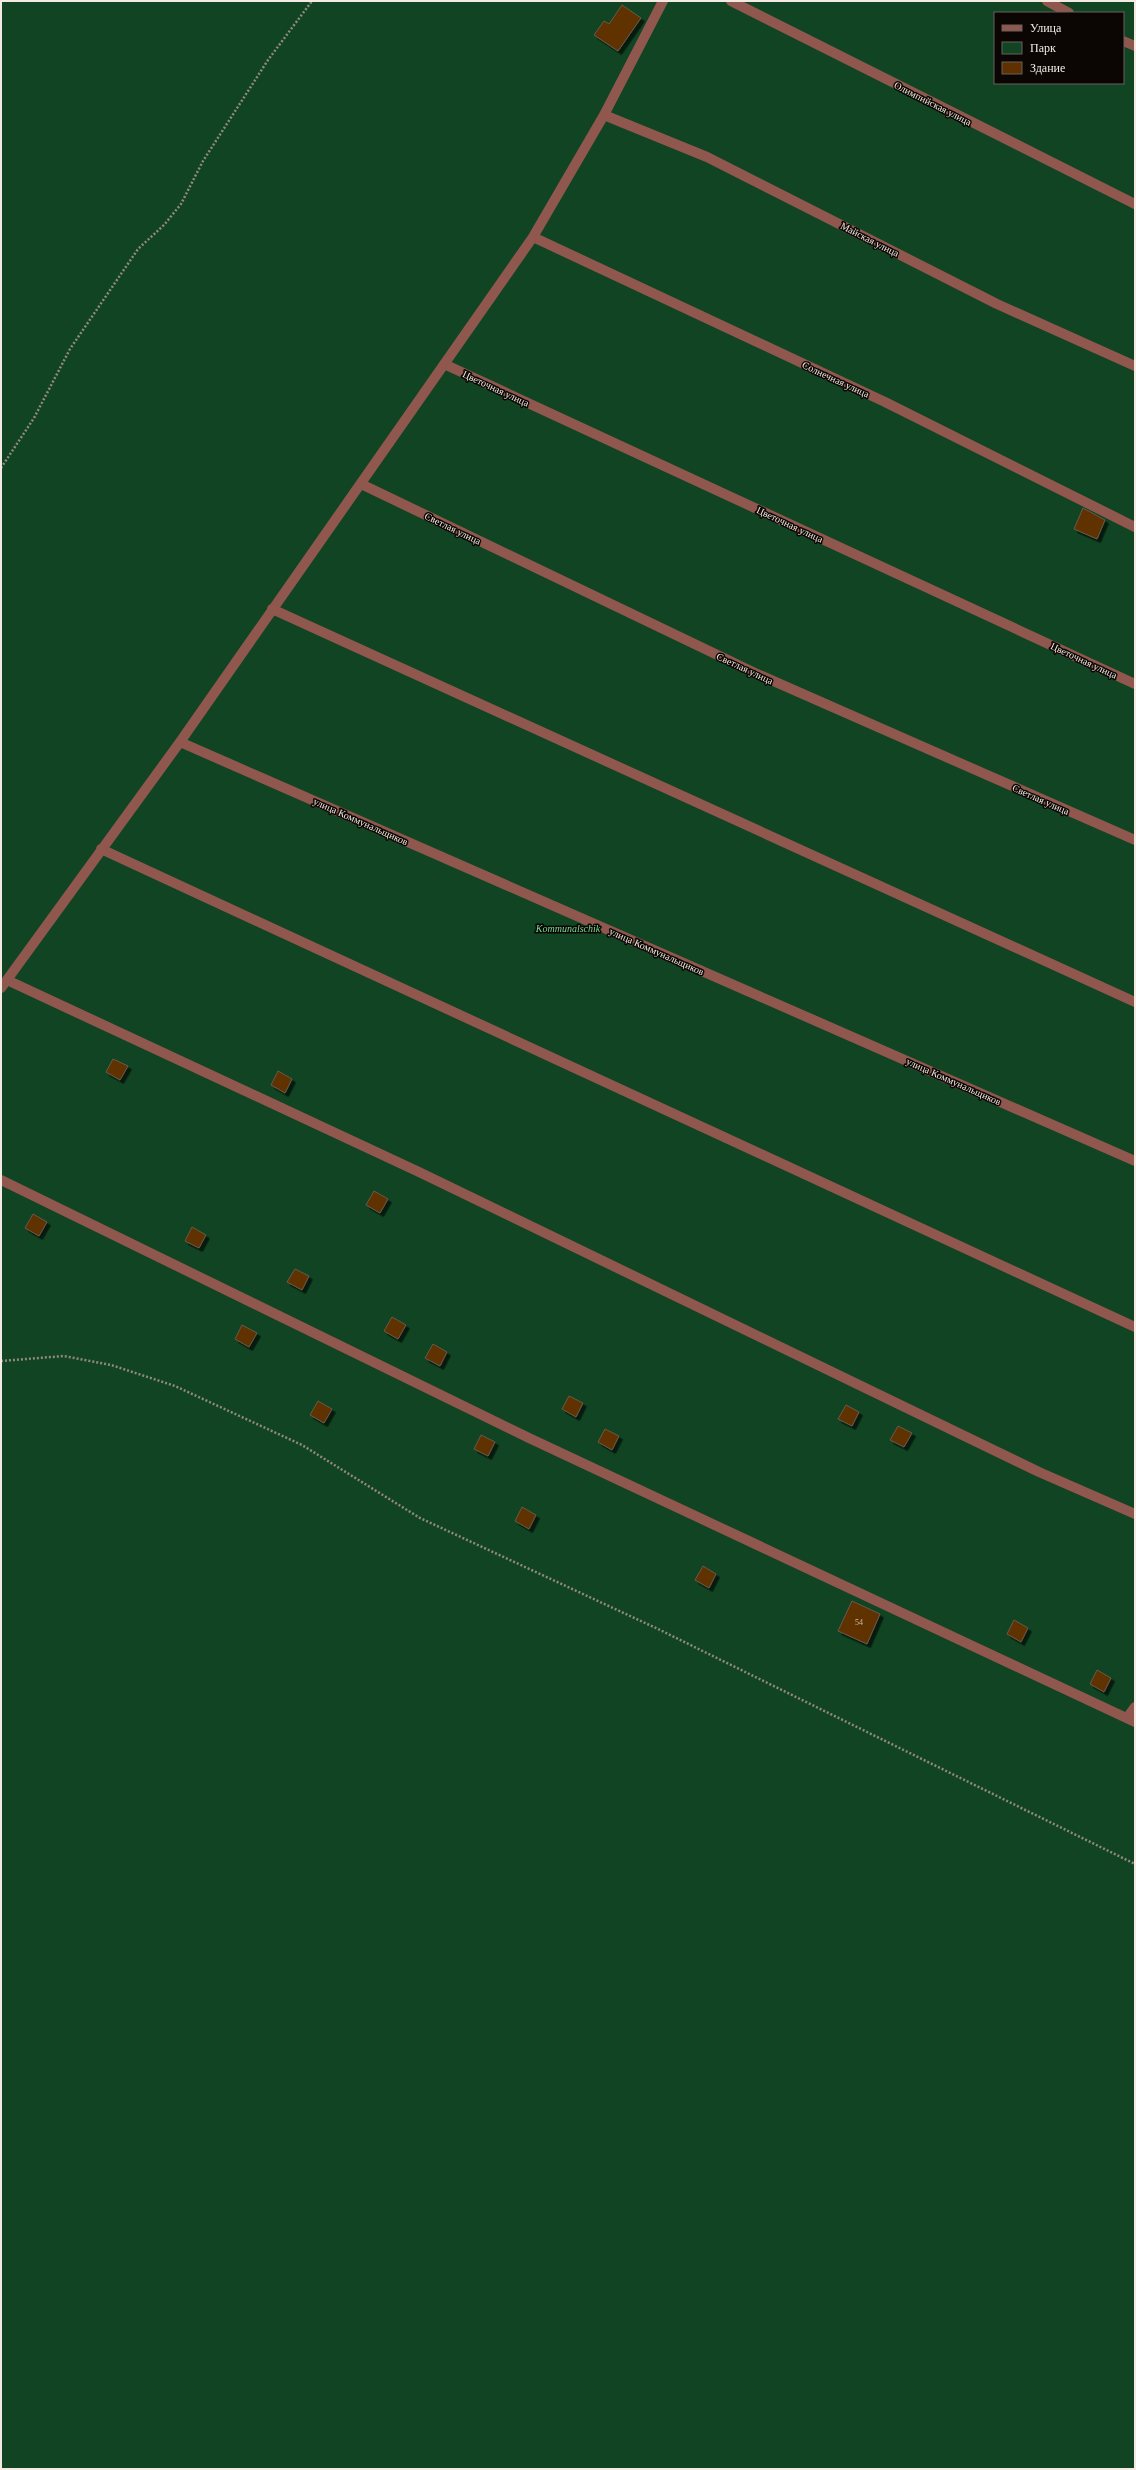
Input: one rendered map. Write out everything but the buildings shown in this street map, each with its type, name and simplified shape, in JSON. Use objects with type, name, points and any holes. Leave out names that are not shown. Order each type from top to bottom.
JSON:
[{"type":"street","points":[[663,1],[604,115],[533,237],[180,742],[4,984],[426,1175],[1039,1472],[1135,1514]]},
{"type":"street","name":"Олимпийская улица","points":[[731,1],[1135,204]]},
{"type":"street","points":[[1047,1],[1067,12]]},
{"type":"street","points":[[1124,41],[1135,46]]},
{"type":"street","name":"Майская улица","points":[[604,115],[707,157],[997,304],[1135,366]]},
{"type":"street","name":"Солнечная улица","points":[[533,237],[885,402],[1135,527]]},
{"type":"street","name":"Цветочная улица","points":[[444,364],[1135,684]]},
{"type":"street","name":"Светлая улица","points":[[361,484],[755,673],[1135,840]]},
{"type":"street","points":[[272,609],[1135,1002]]},
{"type":"street","name":"улица Коммунальщиков","points":[[180,742],[1135,1161]]},
{"type":"street","points":[[101,849],[1135,1327]]},
{"type":"street","points":[[1,1180],[529,1438],[1131,1720],[1135,1707]]},
{"type":"path","points":[[1,468],[34,418],[70,349],[138,249],[164,225],[181,204],[203,161],[268,60],[312,1]]},
{"type":"path","points":[[1,1361],[64,1356],[111,1365],[174,1386],[302,1445],[420,1518],[658,1629],[1135,1864]]},
{"type":"green space","name":"Kommunalschik","points":[[1,1],[1135,1],[1135,2469],[1,2469]]}]
